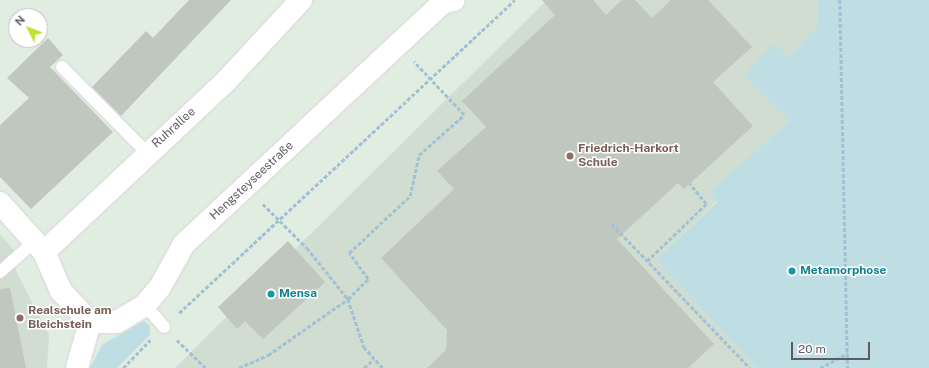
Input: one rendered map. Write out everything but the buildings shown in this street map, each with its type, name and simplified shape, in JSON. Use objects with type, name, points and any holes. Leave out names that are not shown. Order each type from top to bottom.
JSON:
[{"type":"street","name":"Ruhrallee","points":[[39,247],[147,154],[227,80],[301,0]]},
{"type":"street","name":"Hengsteyseestraße","points":[[90,322],[117,322],[144,305],[160,287],[176,253],[442,3],[454,0]]},
{"type":"street","points":[[0,203],[39,247],[61,291],[90,322],[77,368]]},
{"type":"lane","points":[[62,67],[147,154]]},
{"type":"lane","points":[[0,272],[39,247]]},
{"type":"lane","points":[[144,305],[164,327]]},
{"type":"path","points":[[123,368],[278,219],[515,0]]},
{"type":"path","points":[[840,0],[848,368]]},
{"type":"path","points":[[239,368],[268,355],[348,299],[368,279],[349,253],[410,196],[419,155],[464,115],[430,79]]},
{"type":"path","points":[[647,262],[706,204],[690,184]]},
{"type":"path","points":[[246,186],[307,248],[348,299],[364,347],[382,368]]},
{"type":"path","points":[[612,224],[750,368]]},
{"type":"path","points":[[185,348],[206,368]]},
{"type":"path","points":[[820,368],[848,353]]},
{"type":"path","points":[[364,368],[374,359]]},
{"type":"shaded area","name":"Friedrich-Harkort Schule","points":[[547,0],[818,0],[817,26],[789,58],[774,43],[789,121],[710,191],[717,201],[656,260],[757,368],[175,368]]},
{"type":"shaded area","points":[[818,0],[929,0],[929,368],[757,368],[656,260],[717,202],[710,191],[789,121],[744,76],[774,43],[789,57],[817,26]]},
{"type":"shaded area","name":"Realschule am Bleichstein","points":[[0,234],[14,250],[15,269],[49,335],[47,368],[0,368]]},
{"type":"shaded area","points":[[144,321],[150,326],[150,335],[117,368],[90,368],[102,345]]},
{"type":"place","name":"Friedrich-Harkort Schule","points":[[570,156]]},
{"type":"place","name":"Metamorphose","points":[[792,271]]},
{"type":"place","name":"Mensa","points":[[271,294]]},
{"type":"place","name":"Realschule am Bleichstein","points":[[20,318]]}]
